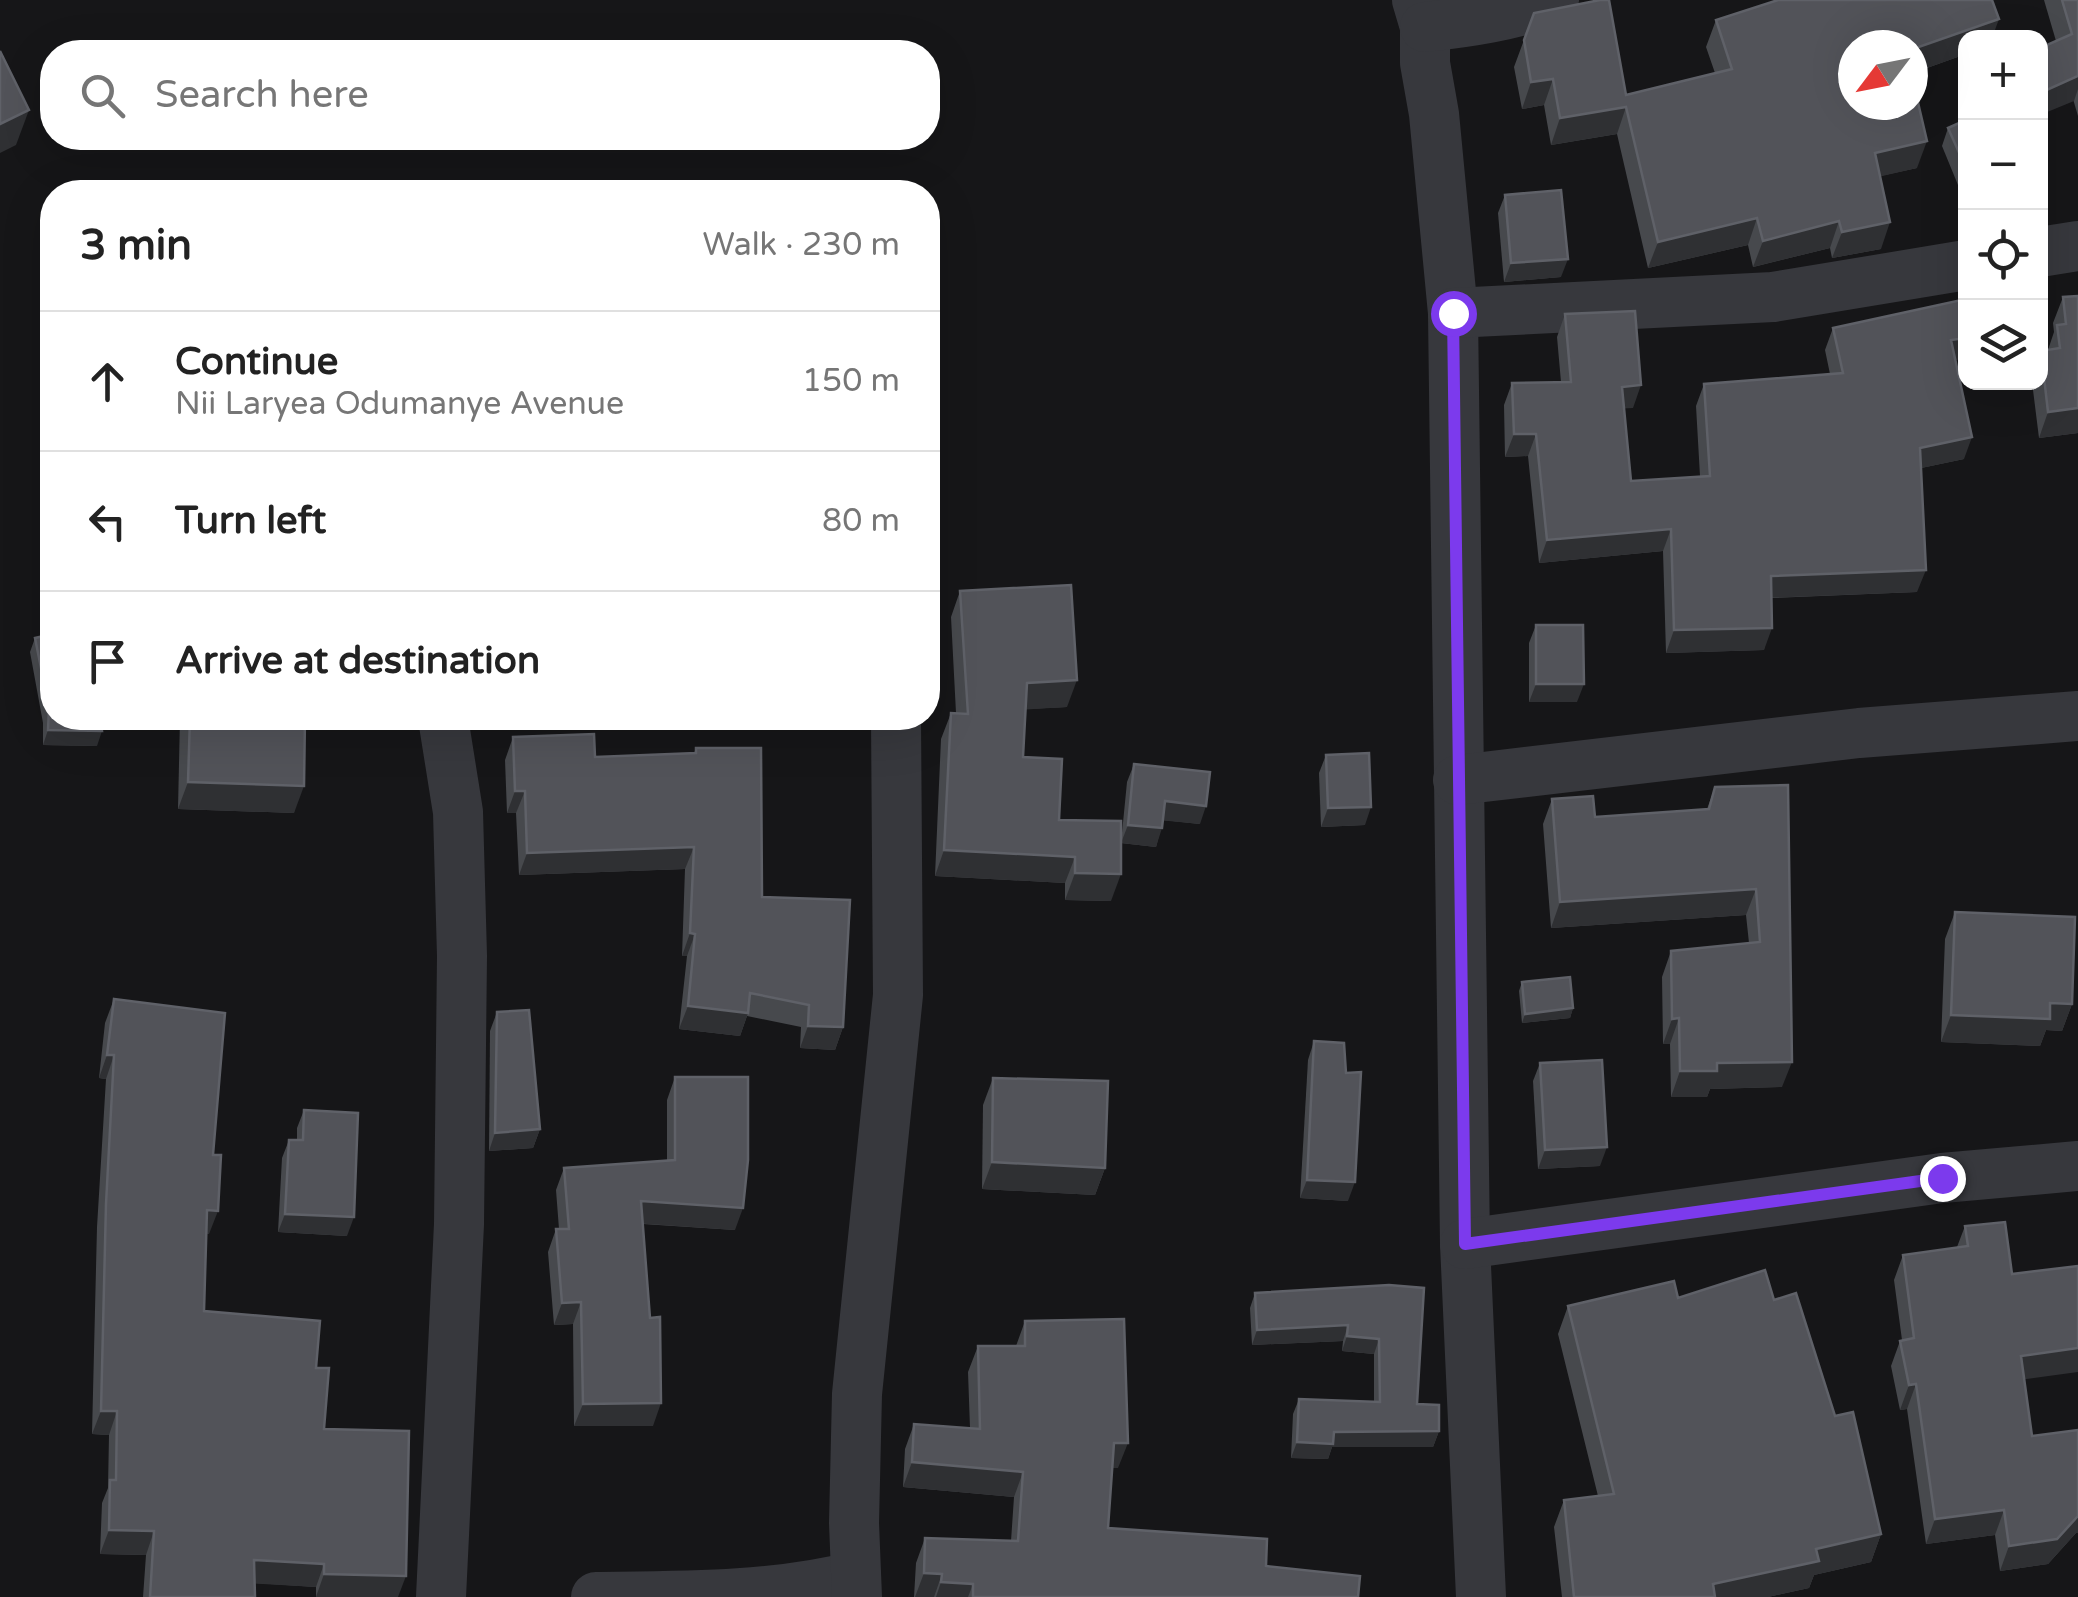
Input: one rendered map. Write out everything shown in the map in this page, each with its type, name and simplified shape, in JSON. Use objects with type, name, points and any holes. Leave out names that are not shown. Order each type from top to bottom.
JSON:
[{"type":"street","points":[[1481,1597],[1465,1244],[1453,313],[1421,13],[1473,22],[1529,10],[1554,0]]},
{"type":"street","points":[[2048,251],[2078,246]]},
{"type":"street","points":[[1453,313],[1773,297],[1958,266]]},
{"type":"street","points":[[1458,780],[1859,733],[2078,716]]},
{"type":"street","points":[[441,1597],[459,1224],[462,956],[458,812],[445,730]]},
{"type":"street","points":[[596,1597],[766,1593],[857,1586],[857,1394],[898,994],[896,730]]},
{"type":"street","points":[[1465,1244],[1942,1178],[2078,1166]]},
{"type":"building","points":[[1609,0],[1626,95],[1732,69],[1716,20],[1778,0],[1992,0],[1999,19],[1958,30],[1958,33],[1928,44],[1928,30],[1838,30],[1838,120],[1922,120],[1927,141],[1875,153],[1890,222],[1842,232],[1839,221],[1763,241],[1757,218],[1658,242],[1626,107],[1560,118],[1553,79],[1531,82],[1524,40],[1534,13]]},
{"type":"building","points":[[2062,0],[2078,0],[2078,76],[2048,89],[2048,44],[2072,34]]},
{"type":"building","points":[[0,51],[29,110],[0,124]]},
{"type":"building","points":[[1958,124],[1958,150],[1948,128]]},
{"type":"building","points":[[1561,190],[1568,259],[1511,263],[1505,195]]},
{"type":"building","points":[[2078,296],[2078,408],[2048,412],[2048,350],[2060,348],[2057,325],[2066,324],[2063,297]]},
{"type":"building","points":[[1958,301],[1958,339],[1951,340],[1958,390],[1962,390],[1972,437],[1920,448],[1926,570],[1771,576],[1772,628],[1674,630],[1671,529],[1547,540],[1536,434],[1514,434],[1512,383],[1571,382],[1565,314],[1635,311],[1641,385],[1622,387],[1631,481],[1710,476],[1704,384],[1843,373],[1833,328]]},
{"type":"building","points":[[1071,585],[1077,680],[1027,683],[1023,757],[1062,759],[1059,820],[1121,821],[1121,874],[1075,873],[1075,857],[944,850],[951,713],[968,714],[960,591]]},
{"type":"building","points":[[1536,625],[1583,625],[1584,684],[1536,684]]},
{"type":"building","points":[[40,637],[40,663],[35,638]]},
{"type":"building","points":[[190,730],[305,730],[304,786],[188,782]]},
{"type":"building","points":[[594,734],[595,757],[696,753],[696,748],[761,748],[762,897],[850,900],[843,1027],[808,1026],[809,1005],[750,993],[748,1013],[688,1006],[695,934],[690,933],[694,847],[527,853],[525,791],[515,791],[513,737]]},
{"type":"building","points":[[1369,753],[1371,807],[1328,808],[1326,755]]},
{"type":"building","points":[[1134,764],[1210,772],[1206,806],[1165,801],[1162,828],[1128,825]]},
{"type":"building","points":[[1788,785],[1792,1062],[1717,1063],[1717,1071],[1680,1071],[1679,1018],[1672,1019],[1671,951],[1760,942],[1756,889],[1560,902],[1552,799],[1593,796],[1595,817],[1709,809],[1715,787]]},
{"type":"building","points":[[1955,912],[2075,917],[2072,1004],[2050,1003],[2050,1019],[1951,1015]]},
{"type":"building","points":[[1570,977],[1573,1008],[1525,1014],[1522,982]]},
{"type":"building","points":[[114,999],[225,1013],[213,1155],[221,1155],[218,1211],[207,1210],[204,1311],[320,1321],[316,1368],[329,1368],[324,1429],[409,1431],[406,1576],[324,1574],[324,1564],[254,1560],[255,1597],[150,1597],[154,1531],[109,1530],[110,1480],[116,1480],[117,1411],[101,1411],[114,1055],[107,1055]]},
{"type":"building","points":[[529,1010],[540,1129],[495,1133],[497,1012]]},
{"type":"building","points":[[1314,1041],[1344,1043],[1346,1073],[1361,1072],[1355,1182],[1307,1180]]},
{"type":"building","points":[[1602,1060],[1607,1147],[1545,1150],[1540,1063]]},
{"type":"building","points":[[675,1077],[748,1077],[748,1160],[743,1208],[641,1201],[650,1318],[660,1317],[661,1403],[583,1404],[581,1302],[562,1303],[556,1229],[569,1229],[564,1168],[675,1160]]},
{"type":"building","points":[[993,1078],[1108,1081],[1105,1168],[992,1162]]},
{"type":"building","points":[[304,1110],[358,1113],[354,1217],[285,1214],[289,1140],[303,1140]]},
{"type":"building","points":[[2005,1222],[2012,1274],[2078,1266],[2078,1348],[2021,1356],[2032,1436],[2078,1430],[2078,1516],[2057,1539],[2009,1546],[2004,1510],[1935,1519],[1916,1384],[1909,1385],[1900,1341],[1914,1338],[1903,1255],[1968,1246],[1965,1226]]},
{"type":"building","points":[[1765,1270],[1774,1300],[1796,1293],[1835,1416],[1853,1412],[1881,1534],[1816,1549],[1819,1561],[1713,1584],[1715,1597],[1574,1597],[1564,1500],[1614,1494],[1568,1306],[1674,1281],[1678,1298]]},
{"type":"building","points":[[1389,1285],[1424,1288],[1417,1404],[1439,1405],[1439,1431],[1334,1432],[1333,1444],[1297,1442],[1299,1399],[1380,1402],[1379,1339],[1347,1336],[1348,1325],[1257,1330],[1255,1293]]},
{"type":"building","points":[[1124,1319],[1128,1443],[1114,1443],[1108,1528],[1267,1539],[1266,1566],[1360,1576],[1358,1597],[973,1597],[973,1584],[941,1582],[942,1574],[924,1573],[925,1538],[1018,1541],[1023,1472],[912,1462],[914,1424],[980,1429],[978,1346],[1025,1346],[1025,1321]]},
{"type":"route","points":[[1453,313],[1465,1244],[1942,1178]]}]
